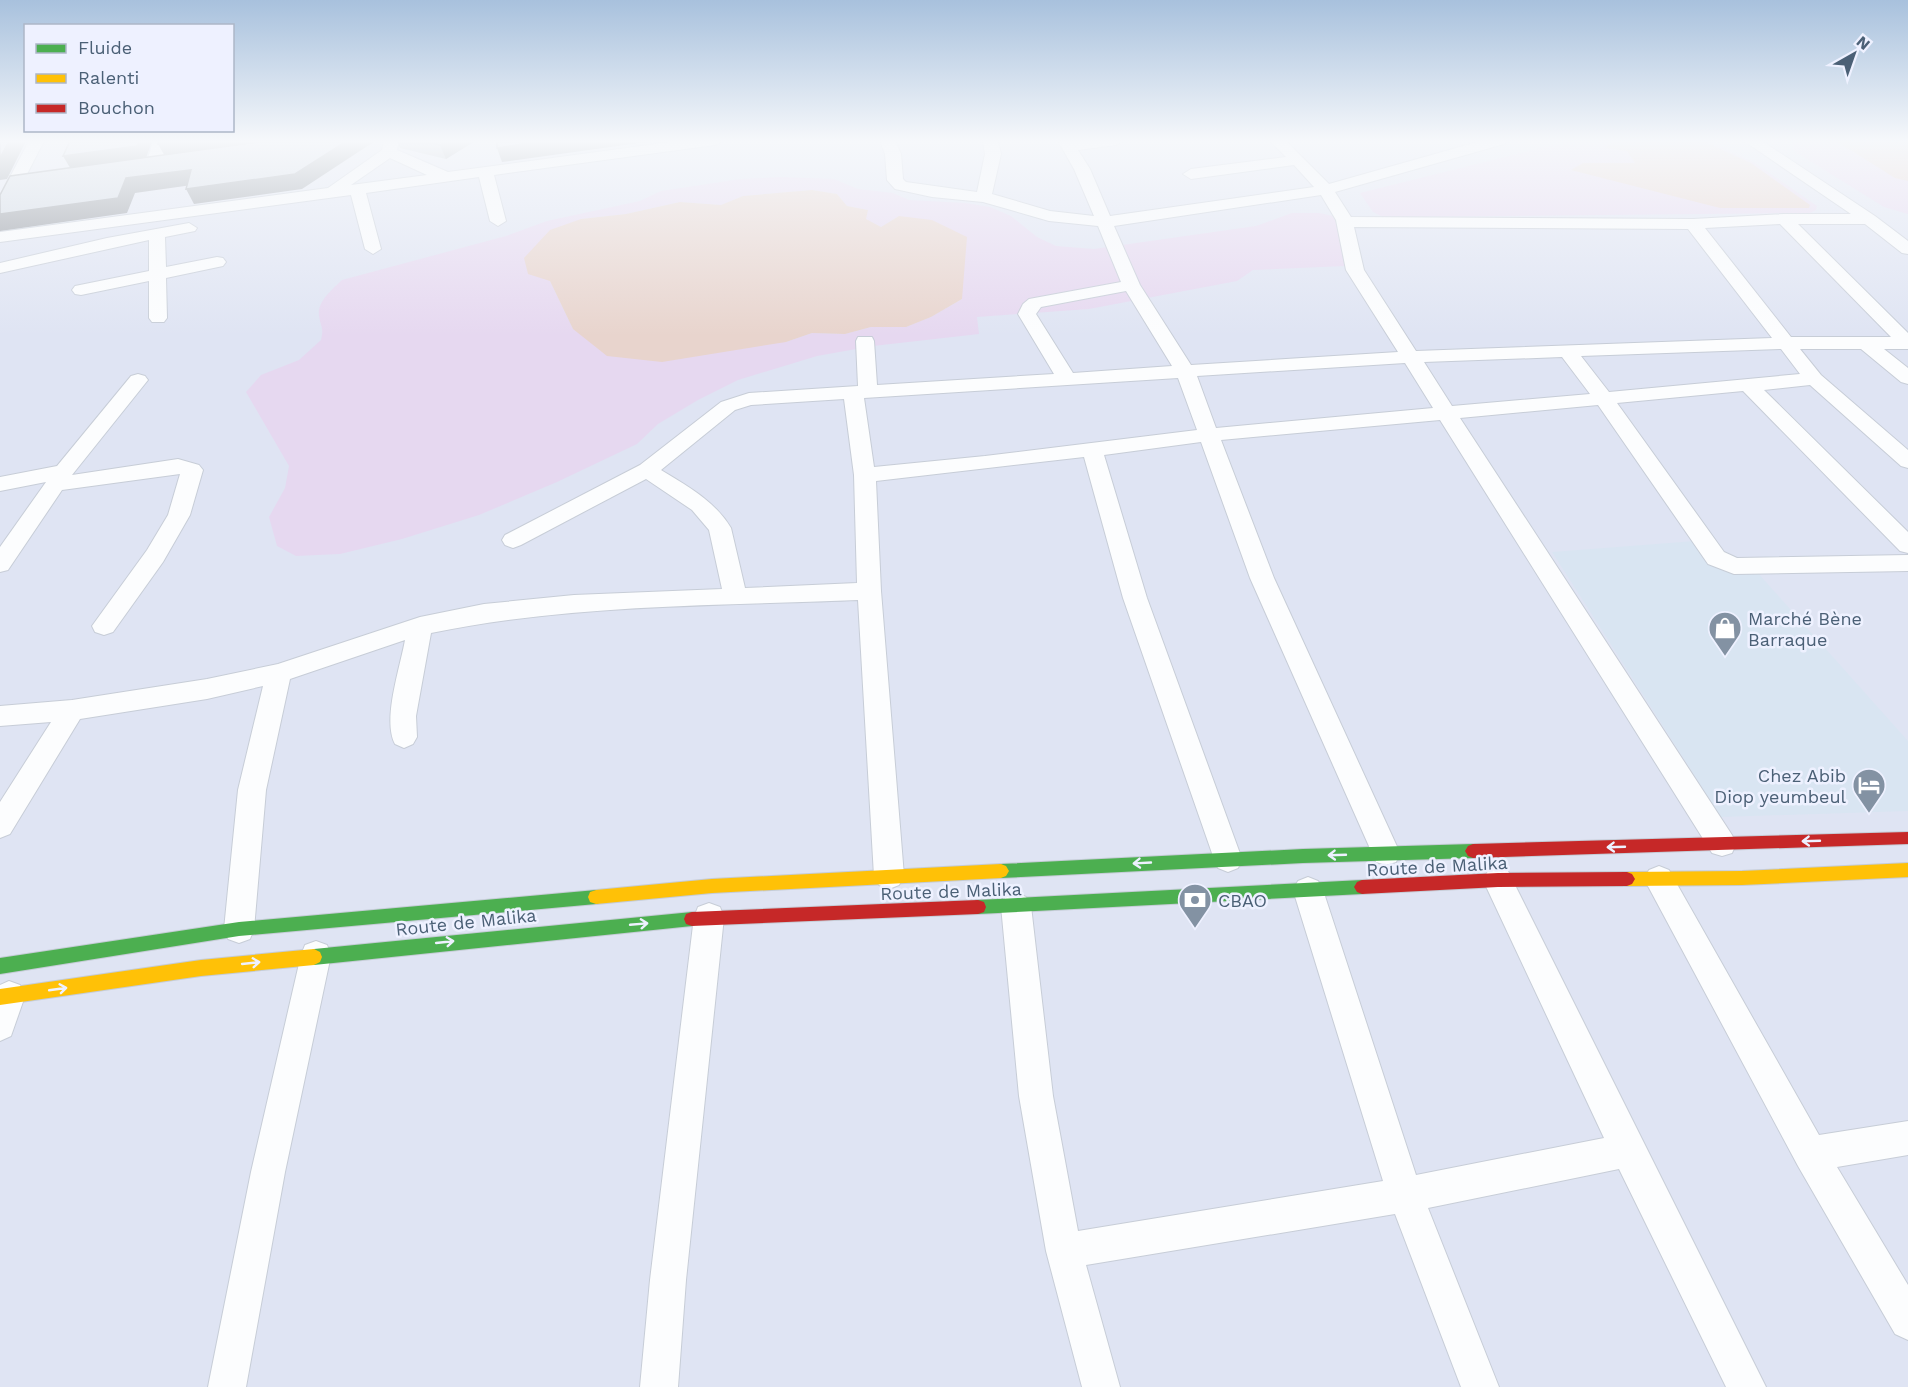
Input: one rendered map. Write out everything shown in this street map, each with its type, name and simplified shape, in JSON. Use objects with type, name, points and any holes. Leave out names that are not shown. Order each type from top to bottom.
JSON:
[{"type":"main road","name":"Route de Malika","points":[[0,966],[239,930],[712,886],[1228,859],[1908,838]]},
{"type":"main road","name":"Route de Malika","points":[[5,997],[201,968],[709,917],[1016,906],[1498,880],[1659,879],[1908,870]]},
{"type":"street","points":[[0,237],[232,206]]},
{"type":"street","points":[[0,268],[157,234],[272,213],[290,206]]},
{"type":"street","points":[[361,206],[373,249]]},
{"type":"street","points":[[494,206],[498,221]]},
{"type":"street","points":[[1016,206],[1049,216],[1105,222],[1216,206]]},
{"type":"street","points":[[1098,206],[1131,285],[1185,371],[1262,578],[1386,853]]},
{"type":"street","points":[[1334,206],[1344,222],[1349,256],[1355,270],[1722,844]]},
{"type":"street","points":[[1849,206],[1908,249]]},
{"type":"street","points":[[1344,222],[1693,224],[1784,219],[1869,219]]},
{"type":"street","points":[[1784,219],[1907,343]]},
{"type":"street","points":[[1693,224],[1815,379],[1908,461]]},
{"type":"street","points":[[157,234],[158,318]]},
{"type":"street","points":[[81,290],[217,262]]},
{"type":"street","points":[[1066,377],[1027,314],[1029,308],[1035,303],[1131,285]]},
{"type":"street","points":[[865,341],[861,392],[869,591],[889,876]]},
{"type":"street","points":[[513,540],[647,470],[737,402],[749,399],[1066,377],[1409,357],[1786,343],[1907,343]]},
{"type":"street","points":[[1867,344],[1908,378]]},
{"type":"street","points":[[1566,350],[1604,399],[1716,558],[1734,566],[1908,563]]},
{"type":"street","points":[[865,475],[985,464],[1092,448],[1208,435],[1815,379]]},
{"type":"street","points":[[0,564],[60,477],[138,380]]},
{"type":"street","points":[[1747,384],[1908,545]]},
{"type":"street","points":[[1092,448],[1135,598],[1228,859]]},
{"type":"street","points":[[0,484],[178,465],[192,470],[178,515],[155,556],[104,626]]},
{"type":"street","points":[[647,470],[700,505],[720,528],[735,597]]},
{"type":"street","points":[[0,716],[72,711],[207,689],[279,673],[420,626],[484,613],[574,604],[869,591]]},
{"type":"street","points":[[404,736],[403,716],[420,626]]},
{"type":"street","points":[[239,930],[252,790],[279,673]]},
{"type":"street","points":[[0,826],[72,711]]},
{"type":"street","points":[[1659,879],[1810,1154],[1908,1321]]},
{"type":"street","points":[[1498,880],[1628,1150],[1747,1387]]},
{"type":"street","points":[[1308,890],[1405,1195],[1480,1387]]},
{"type":"street","points":[[1016,906],[1036,1096],[1064,1251],[1101,1387]]},
{"type":"street","points":[[659,1387],[668,1280],[709,917]]},
{"type":"street","points":[[227,1387],[268,1172],[316,955]]},
{"type":"street","points":[[0,1025],[5,997]]},
{"type":"street","points":[[1810,1154],[1908,1138]]},
{"type":"street","points":[[1064,1251],[1405,1195],[1628,1150]]},
{"type":"shaded area","points":[[0,206],[1908,206],[1908,1387],[0,1387]]},
{"type":"shaded area","points":[[618,206],[663,206],[626,214],[581,219],[550,281],[573,329],[786,342],[812,333],[845,334],[871,327],[906,327],[931,317],[962,299],[899,216],[881,227],[865,219],[868,210],[847,206],[990,207],[1011,216],[1037,237],[1056,246],[1094,249],[1256,226],[1292,213],[1319,213],[1338,217],[1345,266],[1253,270],[1237,281],[1089,309],[977,317],[979,334],[873,346],[817,356],[738,380],[658,424],[637,444],[557,482],[479,515],[402,539],[340,554],[296,556],[277,546],[269,517],[285,488],[289,466],[246,392],[261,375],[299,360],[321,340],[320,305],[342,280],[506,236],[547,221]]},
{"type":"shaded area","points":[[663,206],[847,206],[868,210],[866,219],[881,227],[899,216],[932,220],[967,237],[962,299],[931,317],[906,327],[871,327],[845,334],[812,333],[786,342],[662,362],[607,356],[573,329],[550,281],[528,274],[524,258],[550,230],[581,219],[626,214]]},
{"type":"shaded area","points":[[1369,206],[1817,206],[1816,210],[1810,213],[1383,217],[1373,212]]},
{"type":"shaded area","points":[[1711,206],[1810,206],[1809,208],[1720,208]]},
{"type":"shaded area","points":[[1882,206],[1908,206],[1908,214]]},
{"type":"shaded area","name":"Marché Bène Barraque","points":[[1695,541],[1725,572],[1757,572],[1908,741],[1908,811],[1721,817],[1552,552]]},
{"type":"building","points":[[0,206],[61,206],[0,214]]},
{"type":"traffic: fast","points":[[1001,871],[1303,856],[1473,851]]},
{"type":"traffic: fast","points":[[978,907],[1362,887]]},
{"type":"traffic: fast","points":[[0,966],[239,929],[596,897]]},
{"type":"traffic: fast","points":[[314,957],[692,919]]},
{"type":"traffic: slow","points":[[1627,879],[1742,878],[1908,870]]},
{"type":"traffic: slow","points":[[596,897],[712,886],[1001,871]]},
{"type":"traffic: slow","points":[[0,997],[201,968],[314,957]]},
{"type":"traffic: jam","points":[[1473,851],[1908,838]]},
{"type":"traffic: jam","points":[[1362,887],[1498,880],[1627,879]]},
{"type":"traffic: jam","points":[[692,919],[978,907]]},
{"type":"place","name":"Marché Bène Barraque","points":[[1725,657]]},
{"type":"place","name":"Chez Abib Diop yeumbeul","points":[[1869,814]]},
{"type":"place","name":"CBAO","points":[[1195,929]]}]
